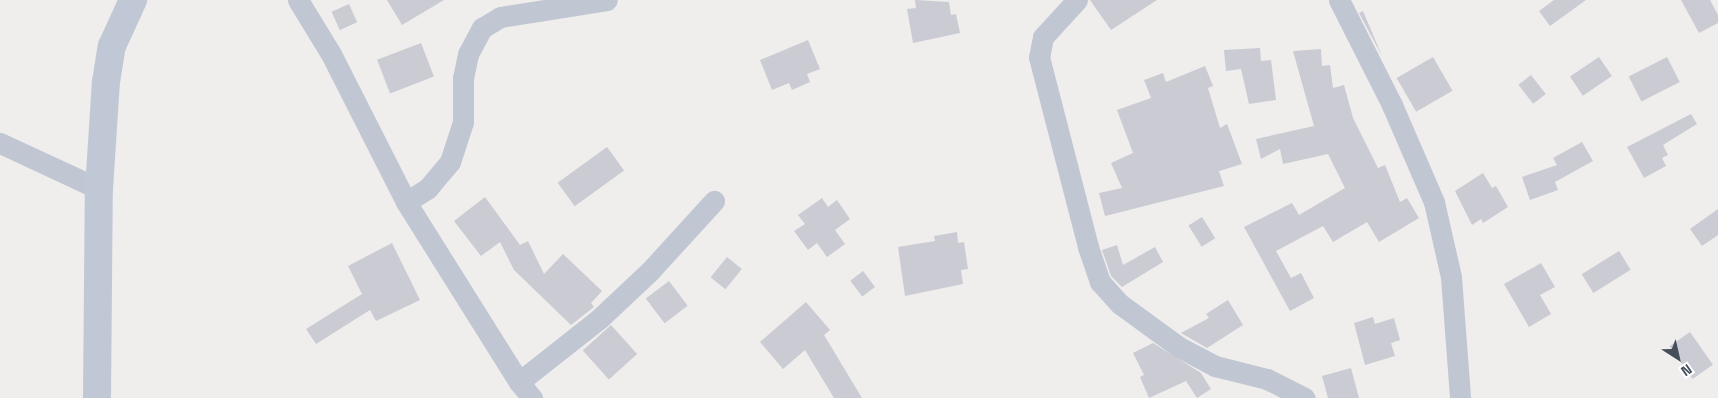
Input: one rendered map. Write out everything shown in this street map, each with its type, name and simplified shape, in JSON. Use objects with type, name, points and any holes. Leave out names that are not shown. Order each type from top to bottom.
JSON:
[{"type":"street","points":[[97,398],[99,189],[106,82],[112,46],[133,0]]},
{"type":"street","points":[[298,0],[331,54],[406,202],[526,390],[650,271],[714,202]]},
{"type":"street","points":[[406,202],[428,188],[450,162],[463,122],[463,78],[468,54],[482,28],[500,18],[607,0]]},
{"type":"street","points":[[1077,0],[1044,37],[1039,57],[1088,247],[1100,282],[1120,304],[1179,347],[1215,366],[1267,379],[1305,398]]},
{"type":"street","points":[[1339,0],[1392,106],[1434,202],[1451,277],[1460,398]]},
{"type":"street","points":[[0,143],[99,189]]},
{"type":"building","points":[[387,0],[444,0],[402,25]]},
{"type":"building","points":[[915,0],[949,2],[951,15],[956,14],[960,33],[913,43],[907,9],[916,8]]},
{"type":"building","points":[[1090,0],[1157,0],[1111,30]]},
{"type":"building","points":[[1554,0],[1586,0],[1550,26],[1539,11]]},
{"type":"building","points":[[1681,0],[1710,0],[1718,15],[1718,23],[1699,33]]},
{"type":"building","points":[[349,4],[357,22],[340,30],[332,12]]},
{"type":"building","points":[[1363,11],[1382,56],[1359,13]]},
{"type":"building","points":[[808,40],[820,69],[807,74],[810,82],[792,90],[789,83],[772,90],[760,60]]},
{"type":"building","points":[[421,43],[434,77],[390,93],[377,60]]},
{"type":"building","points":[[1260,48],[1261,61],[1271,60],[1276,100],[1249,104],[1241,69],[1226,71],[1224,50]]},
{"type":"building","points":[[1321,49],[1322,66],[1330,65],[1333,88],[1344,85],[1353,118],[1378,168],[1385,165],[1400,202],[1407,198],[1419,218],[1379,242],[1367,222],[1333,242],[1323,226],[1276,251],[1291,278],[1301,273],[1314,298],[1290,311],[1244,227],[1292,203],[1299,215],[1345,188],[1328,154],[1283,164],[1280,149],[1261,159],[1256,139],[1314,126],[1293,51]]},
{"type":"building","points":[[1433,57],[1452,91],[1416,112],[1397,78]]},
{"type":"building","points":[[1599,57],[1612,76],[1583,96],[1570,77]]},
{"type":"building","points":[[1667,57],[1680,82],[1641,101],[1629,77]]},
{"type":"building","points":[[1205,66],[1213,86],[1208,88],[1220,128],[1227,124],[1242,164],[1219,171],[1224,186],[1105,216],[1099,193],[1122,188],[1111,163],[1133,153],[1117,110],[1151,98],[1144,80],[1163,73],[1166,82]]},
{"type":"building","points":[[1531,75],[1546,94],[1533,104],[1518,85]]},
{"type":"building","points":[[1691,114],[1697,124],[1663,145],[1668,155],[1662,158],[1666,166],[1644,178],[1627,147]]},
{"type":"building","points":[[1582,142],[1593,161],[1555,182],[1558,190],[1530,200],[1522,177],[1557,165],[1553,158]]},
{"type":"building","points":[[607,147],[624,170],[575,206],[558,183]]},
{"type":"building","points":[[1483,173],[1492,188],[1496,186],[1508,207],[1483,223],[1481,219],[1472,225],[1455,191]]},
{"type":"building","points":[[485,197],[520,245],[528,241],[544,274],[563,254],[602,291],[591,303],[594,307],[571,325],[514,270],[500,242],[481,256],[454,221]]},
{"type":"building","points":[[822,198],[828,207],[837,200],[850,219],[835,230],[845,244],[827,257],[817,243],[808,250],[794,231],[805,224],[798,215]]},
{"type":"building","points":[[1718,209],[1718,235],[1702,246],[1690,229]]},
{"type":"building","points":[[1202,217],[1215,238],[1202,247],[1188,225]]},
{"type":"building","points":[[957,232],[958,243],[964,242],[968,269],[961,270],[963,284],[905,296],[898,247],[935,241],[934,236]]},
{"type":"building","points":[[392,243],[420,300],[376,321],[370,310],[316,344],[306,329],[362,294],[348,266]]},
{"type":"building","points":[[1117,245],[1123,265],[1155,247],[1163,262],[1122,287],[1111,276],[1102,250]]},
{"type":"building","points":[[1619,251],[1631,270],[1593,293],[1582,274]]},
{"type":"building","points":[[727,257],[742,269],[725,289],[711,277]]},
{"type":"building","points":[[1541,263],[1555,287],[1540,295],[1551,314],[1529,327],[1504,284]]},
{"type":"building","points":[[863,271],[875,287],[862,297],[850,281]]},
{"type":"building","points":[[669,281],[688,306],[664,323],[646,298]]},
{"type":"building","points":[[1228,300],[1243,325],[1207,348],[1181,333],[1209,318],[1206,314]]},
{"type":"building","points":[[806,302],[830,330],[824,335],[862,398],[834,398],[805,350],[783,369],[760,342]]},
{"type":"building","points":[[1373,317],[1375,324],[1394,318],[1400,340],[1391,343],[1395,356],[1365,365],[1354,323]]},
{"type":"building","points":[[611,325],[637,354],[609,379],[583,350]]},
{"type":"building","points":[[1690,332],[1713,365],[1692,379],[1670,346]]},
{"type":"building","points":[[1153,343],[1201,373],[1211,389],[1197,398],[1186,381],[1149,398],[1140,377],[1144,375],[1133,353]]},
{"type":"building","points":[[1351,368],[1359,398],[1328,398],[1322,376]]}]
